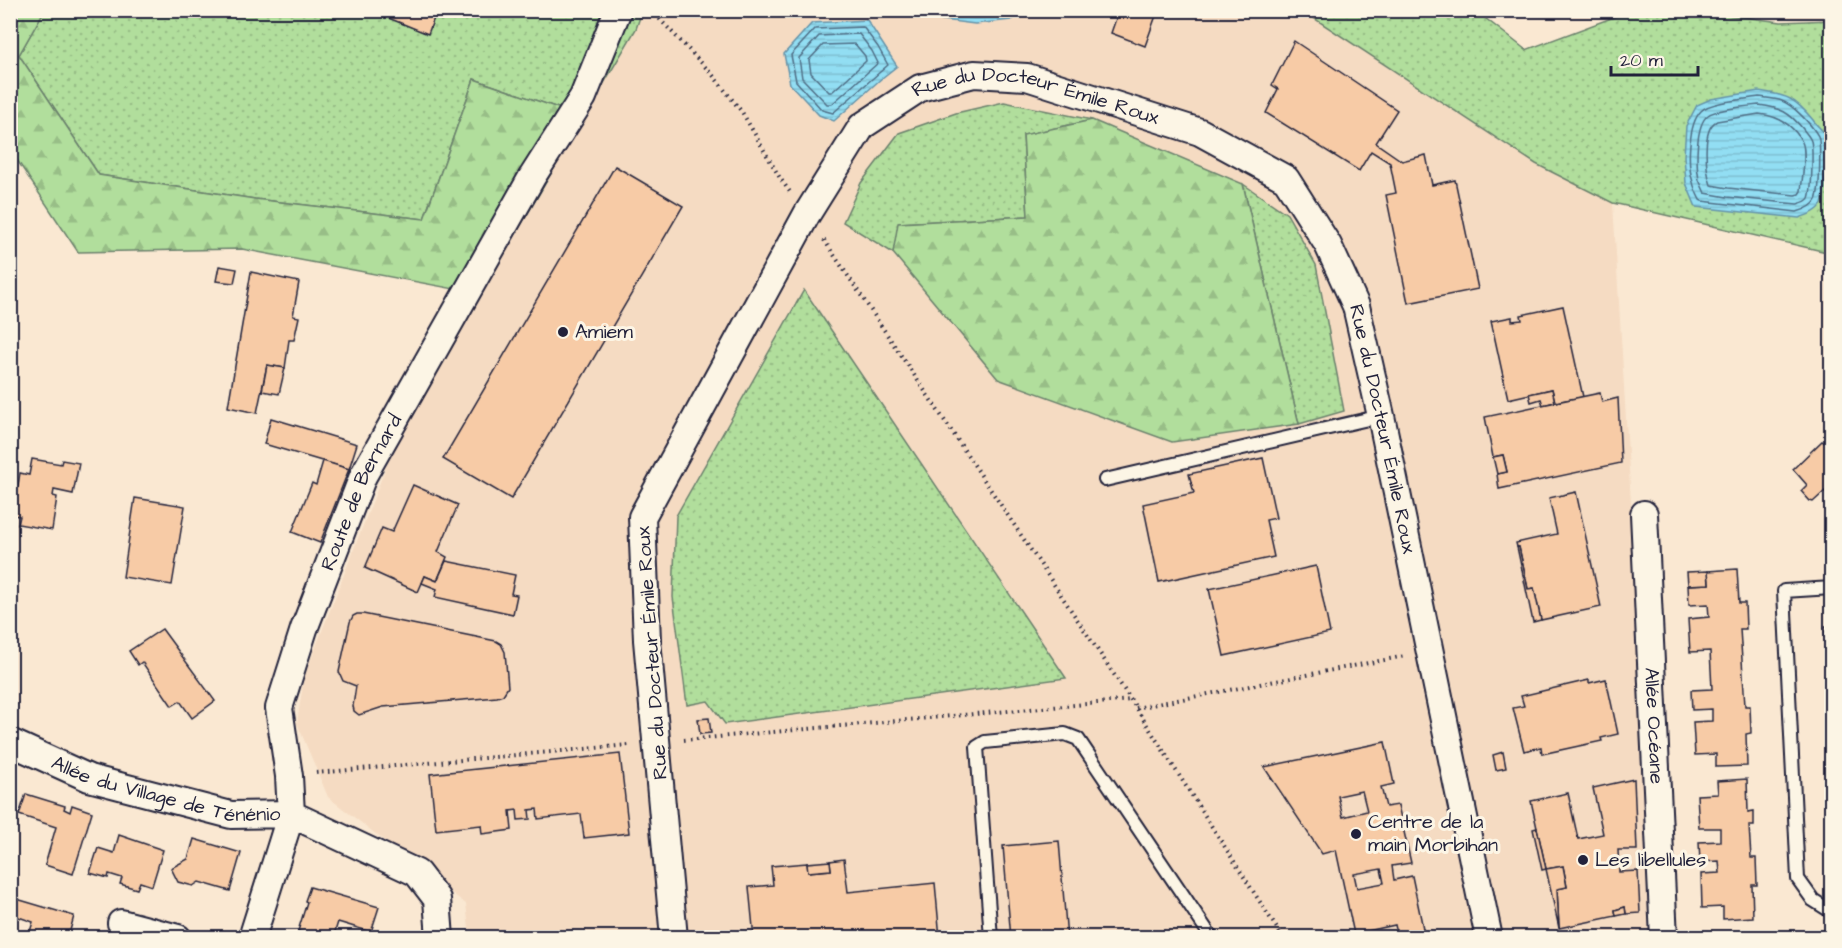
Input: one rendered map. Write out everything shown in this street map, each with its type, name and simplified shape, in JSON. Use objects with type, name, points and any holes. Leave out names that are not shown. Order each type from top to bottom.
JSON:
[{"type":"street","name":"Route de Bernard","points":[[291,814],[289,776],[279,708],[304,630],[363,476],[532,177],[583,97],[618,10]]},
{"type":"street","name":"Rue du Docteur Émile Roux","points":[[674,938],[647,640],[642,517],[807,214],[862,126],[921,88],[974,74],[1027,77],[1200,132],[1286,179],[1328,244],[1356,306],[1489,938]]},
{"type":"street","name":"Allée Océane","points":[[1644,514],[1664,938]]},
{"type":"street","name":"Allée du Village de Ténénio","points":[[10,742],[89,778],[231,815],[291,814]]},
{"type":"street","points":[[252,938],[291,814],[417,873],[437,899],[440,938]]},
{"type":"street","points":[[121,923],[178,938]]},
{"type":"lane","points":[[1105,480],[1381,417]]},
{"type":"lane","points":[[1832,588],[1784,591],[1798,879],[1813,900],[1832,912]]},
{"type":"lane","points":[[991,938],[977,747],[985,742],[1065,734],[1078,740],[1212,938]]},
{"type":"path","points":[[651,10],[712,74],[742,112],[780,178],[807,214],[1131,700],[1283,938]]},
{"type":"path","points":[[1136,708],[1430,652]]},
{"type":"path","points":[[289,776],[1131,700]]},
{"type":"shaded area","points":[[642,11],[1303,11],[1536,164],[1613,203],[1657,937],[470,937],[466,904],[328,797],[297,723],[304,677],[398,436],[636,29]]},
{"type":"green space","points":[[10,11],[44,11],[19,55],[99,175],[255,199],[424,219],[474,79],[584,117],[481,294],[242,249],[78,252],[11,151]]},
{"type":"green space","points":[[44,11],[642,11],[636,29],[584,117],[474,79],[424,219],[255,199],[99,175],[19,55]]},
{"type":"green space","points":[[1303,11],[1476,11],[1526,50],[1630,11],[1698,11],[1781,22],[1831,20],[1831,253],[1613,203],[1536,164]]},
{"type":"green space","points":[[1004,102],[1092,120],[1023,135],[1028,216],[899,223],[893,253],[843,222],[861,183],[899,133],[956,113]]},
{"type":"green space","points":[[1092,120],[1243,184],[1299,424],[1172,442],[998,379],[893,253],[898,223],[1028,216],[1023,135]]},
{"type":"green space","points":[[1243,184],[1287,214],[1316,265],[1344,411],[1299,424]]},
{"type":"green space","points":[[804,290],[1066,678],[725,724],[708,701],[687,705],[673,597],[676,516]]},
{"type":"water","points":[[904,11],[1025,11],[1011,20],[975,24],[927,18]]},
{"type":"water","points":[[867,20],[897,66],[834,121],[819,115],[790,84],[784,54],[812,23]]},
{"type":"water","points":[[1759,91],[1784,96],[1795,102],[1825,135],[1826,170],[1822,204],[1815,211],[1799,218],[1696,207],[1686,183],[1684,156],[1686,126],[1697,105],[1711,99]]},
{"type":"building","points":[[388,10],[437,10],[428,34],[386,17]]},
{"type":"building","points":[[1119,10],[1158,10],[1145,46],[1111,33]]},
{"type":"building","points":[[1294,41],[1397,110],[1376,143],[1402,161],[1426,155],[1432,185],[1455,180],[1478,289],[1408,303],[1386,195],[1396,193],[1390,163],[1371,151],[1359,171],[1266,113],[1278,89],[1272,85]]},
{"type":"building","name":"Amiem","points":[[615,166],[683,206],[511,499],[443,459]]},
{"type":"building","points":[[219,266],[237,269],[234,283],[216,281]]},
{"type":"building","points":[[251,272],[299,282],[293,316],[299,317],[294,340],[289,340],[285,368],[267,365],[257,413],[228,407]]},
{"type":"building","points":[[1563,306],[1583,397],[1555,402],[1552,389],[1508,399],[1491,321],[1512,317],[1512,321],[1522,320],[1521,315]]},
{"type":"building","points":[[267,365],[285,368],[279,394],[262,391]]},
{"type":"building","points":[[1552,389],[1555,402],[1543,405],[1541,399],[1531,402],[1529,394]]},
{"type":"building","points":[[1600,393],[1602,402],[1618,398],[1621,463],[1499,489],[1497,474],[1507,472],[1503,455],[1493,457],[1485,417]]},
{"type":"building","points":[[271,418],[357,444],[349,469],[264,444]]},
{"type":"building","points":[[1832,438],[1832,497],[1825,491],[1813,502],[1801,491],[1807,485],[1793,469],[1822,441],[1825,443]]},
{"type":"building","points":[[1503,455],[1507,472],[1497,474],[1493,457]]},
{"type":"building","points":[[1263,458],[1276,518],[1266,520],[1274,557],[1159,582],[1143,504],[1194,493],[1189,474]]},
{"type":"building","points":[[32,459],[61,464],[62,460],[79,463],[73,494],[54,490],[53,496],[57,497],[52,530],[18,524],[20,516],[13,515],[20,473],[29,475]]},
{"type":"building","points":[[323,461],[349,469],[320,543],[292,532],[312,483],[316,485]]},
{"type":"building","points":[[413,485],[458,505],[438,552],[447,557],[437,581],[425,576],[418,592],[365,568],[382,528],[392,532]]},
{"type":"building","points":[[1576,492],[1601,607],[1541,620],[1534,588],[1528,589],[1519,547],[1516,543],[1557,534],[1549,498]]},
{"type":"building","points":[[135,498],[185,506],[172,585],[123,577]]},
{"type":"building","points":[[1517,547],[1519,547],[1528,589],[1534,588],[1541,620],[1533,622]]},
{"type":"building","points":[[446,561],[515,575],[511,594],[517,595],[513,614],[435,597],[437,589],[422,583],[425,576],[437,581]]},
{"type":"building","points":[[1316,566],[1330,633],[1224,656],[1209,589]]},
{"type":"building","points":[[1737,569],[1739,603],[1745,603],[1746,629],[1740,629],[1745,706],[1750,706],[1751,733],[1746,734],[1747,766],[1716,767],[1716,754],[1695,755],[1693,722],[1712,721],[1712,709],[1692,710],[1691,690],[1712,689],[1710,651],[1690,652],[1688,619],[1709,617],[1708,604],[1689,605],[1688,585],[1709,584],[1708,571]]},
{"type":"building","points":[[1708,571],[1709,584],[1688,585],[1687,572]]},
{"type":"building","points":[[357,614],[496,641],[501,644],[505,652],[508,687],[503,695],[497,697],[383,707],[359,715],[354,711],[353,706],[356,686],[343,681],[339,672],[350,622]]},
{"type":"building","points":[[1825,626],[1832,626],[1832,646],[1826,646]]},
{"type":"building","points":[[162,629],[215,701],[192,718],[180,701],[172,706],[142,662],[138,665],[129,651]]},
{"type":"building","points":[[1606,679],[1618,734],[1601,738],[1602,741],[1542,754],[1541,747],[1524,751],[1513,708],[1524,706],[1521,696],[1589,680],[1589,683]]},
{"type":"building","points":[[709,718],[711,733],[700,734],[698,719]]},
{"type":"building","name":"Centre de la main Morbihan","points":[[1385,742],[1394,784],[1381,787],[1386,807],[1398,805],[1411,863],[1392,866],[1394,880],[1412,876],[1425,938],[1398,938],[1395,925],[1354,934],[1336,850],[1322,854],[1264,767]],"holes":[[[1362,791],[1367,811],[1343,817],[1338,796]],[[1381,869],[1384,883],[1357,888],[1354,874]]]},
{"type":"building","points":[[1503,752],[1506,768],[1496,770],[1493,755]]},
{"type":"building","points":[[620,754],[629,833],[584,838],[581,814],[538,819],[537,809],[529,810],[530,819],[518,820],[517,810],[510,811],[512,830],[482,834],[481,825],[436,830],[430,774]]},
{"type":"building","points":[[1634,779],[1637,850],[1618,850],[1619,872],[1638,871],[1640,913],[1626,914],[1625,907],[1615,910],[1616,916],[1559,928],[1557,889],[1567,887],[1563,866],[1546,869],[1531,801],[1568,793],[1578,839],[1603,834],[1593,788]]},
{"type":"building","points":[[1747,779],[1748,812],[1754,811],[1754,826],[1749,826],[1751,858],[1756,858],[1757,885],[1752,885],[1753,917],[1723,919],[1723,907],[1702,908],[1701,874],[1720,873],[1719,861],[1700,862],[1699,842],[1720,841],[1720,828],[1699,828],[1697,795],[1718,794],[1717,781]]},
{"type":"building","points":[[26,794],[65,806],[64,809],[70,812],[72,805],[92,812],[73,874],[45,865],[56,827],[19,815]]},
{"type":"building","points":[[1537,828],[1546,869],[1542,870],[1533,829]]},
{"type":"building","points":[[119,835],[163,850],[152,886],[140,882],[137,889],[120,884],[122,878],[109,874],[108,878],[90,873],[98,848],[114,853]]},
{"type":"building","points":[[194,839],[241,853],[230,891],[199,882],[193,886],[178,882],[171,868],[188,859]]},
{"type":"building","points":[[1059,841],[1067,938],[1011,938],[1003,846]]},
{"type":"building","points":[[844,859],[848,892],[935,883],[940,938],[754,938],[749,887],[773,885],[771,866],[807,863],[808,872],[831,870],[830,861]]},
{"type":"building","points":[[830,861],[831,870],[808,872],[807,863]]},
{"type":"building","points":[[1563,866],[1567,887],[1557,889],[1559,928],[1546,869]]},
{"type":"building","points":[[310,887],[379,907],[371,932],[338,922],[333,938],[320,938],[298,931]]},
{"type":"building","points":[[10,897],[74,916],[68,938],[28,938],[33,922],[10,914]]},
{"type":"building","points":[[1625,907],[1626,914],[1616,916],[1615,910]]},
{"type":"place","name":"Amiem","points":[[563,332]]},
{"type":"place","name":"Centre de la main Morbihan","points":[[1356,834]]},
{"type":"place","name":"Les libellules","points":[[1583,860]]}]
